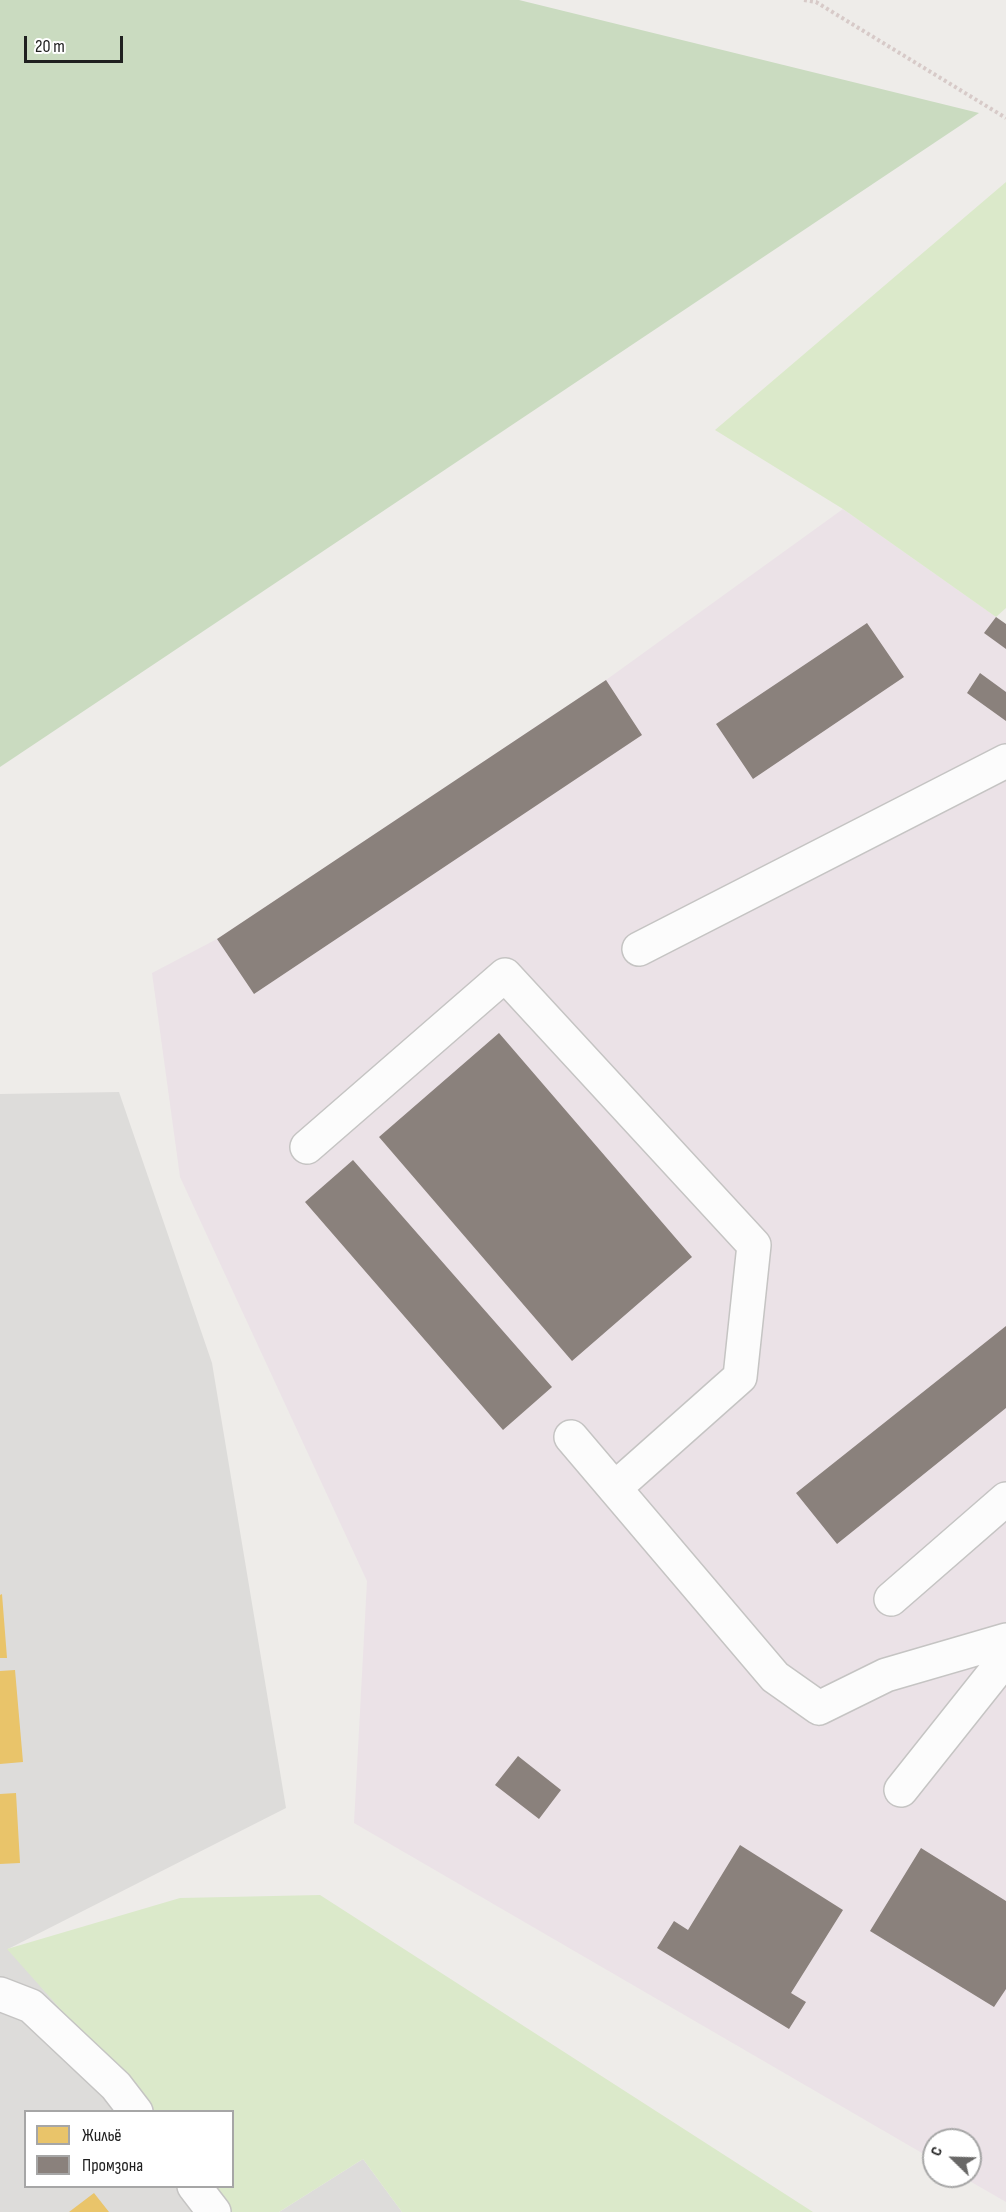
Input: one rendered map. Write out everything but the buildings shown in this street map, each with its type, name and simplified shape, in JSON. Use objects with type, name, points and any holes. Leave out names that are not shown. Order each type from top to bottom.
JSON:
[{"type":"street","points":[[639,949],[1006,760]]},
{"type":"street","points":[[307,1147],[505,975],[754,1245],[740,1377],[615,1488]]},
{"type":"street","points":[[571,1437],[776,1677],[819,1708],[886,1675],[1006,1640]]},
{"type":"street","points":[[891,1599],[1006,1498]]},
{"type":"street","points":[[901,1790],[1006,1658]]},
{"type":"street","points":[[0,1994],[31,2006],[116,2086],[134,2110]]},
{"type":"street","points":[[195,2188],[214,2212]]},
{"type":"path","points":[[804,0],[816,2],[1006,118]]},
{"type":"shaded area","points":[[843,509],[1006,624],[1006,2202],[982,2188],[982,2128],[922,2128],[922,2153],[354,1823],[367,1581],[180,1177],[152,973],[217,939],[606,680]]},
{"type":"shaded area","points":[[119,1092],[212,1363],[286,1808],[8,1949],[150,2110],[24,2110],[24,2188],[212,2188],[231,2212],[0,2212],[0,1094]]},
{"type":"shaded area","points":[[363,2159],[402,2212],[279,2212]]},
{"type":"green space","points":[[0,0],[519,0],[979,113],[0,767]]},
{"type":"green space","points":[[1006,182],[1006,608],[996,617],[843,509],[715,430]]},
{"type":"green space","points":[[320,1895],[813,2212],[402,2212],[363,2159],[279,2212],[231,2212],[212,2188],[234,2188],[234,2110],[150,2110],[7,1949],[180,1898]]}]
